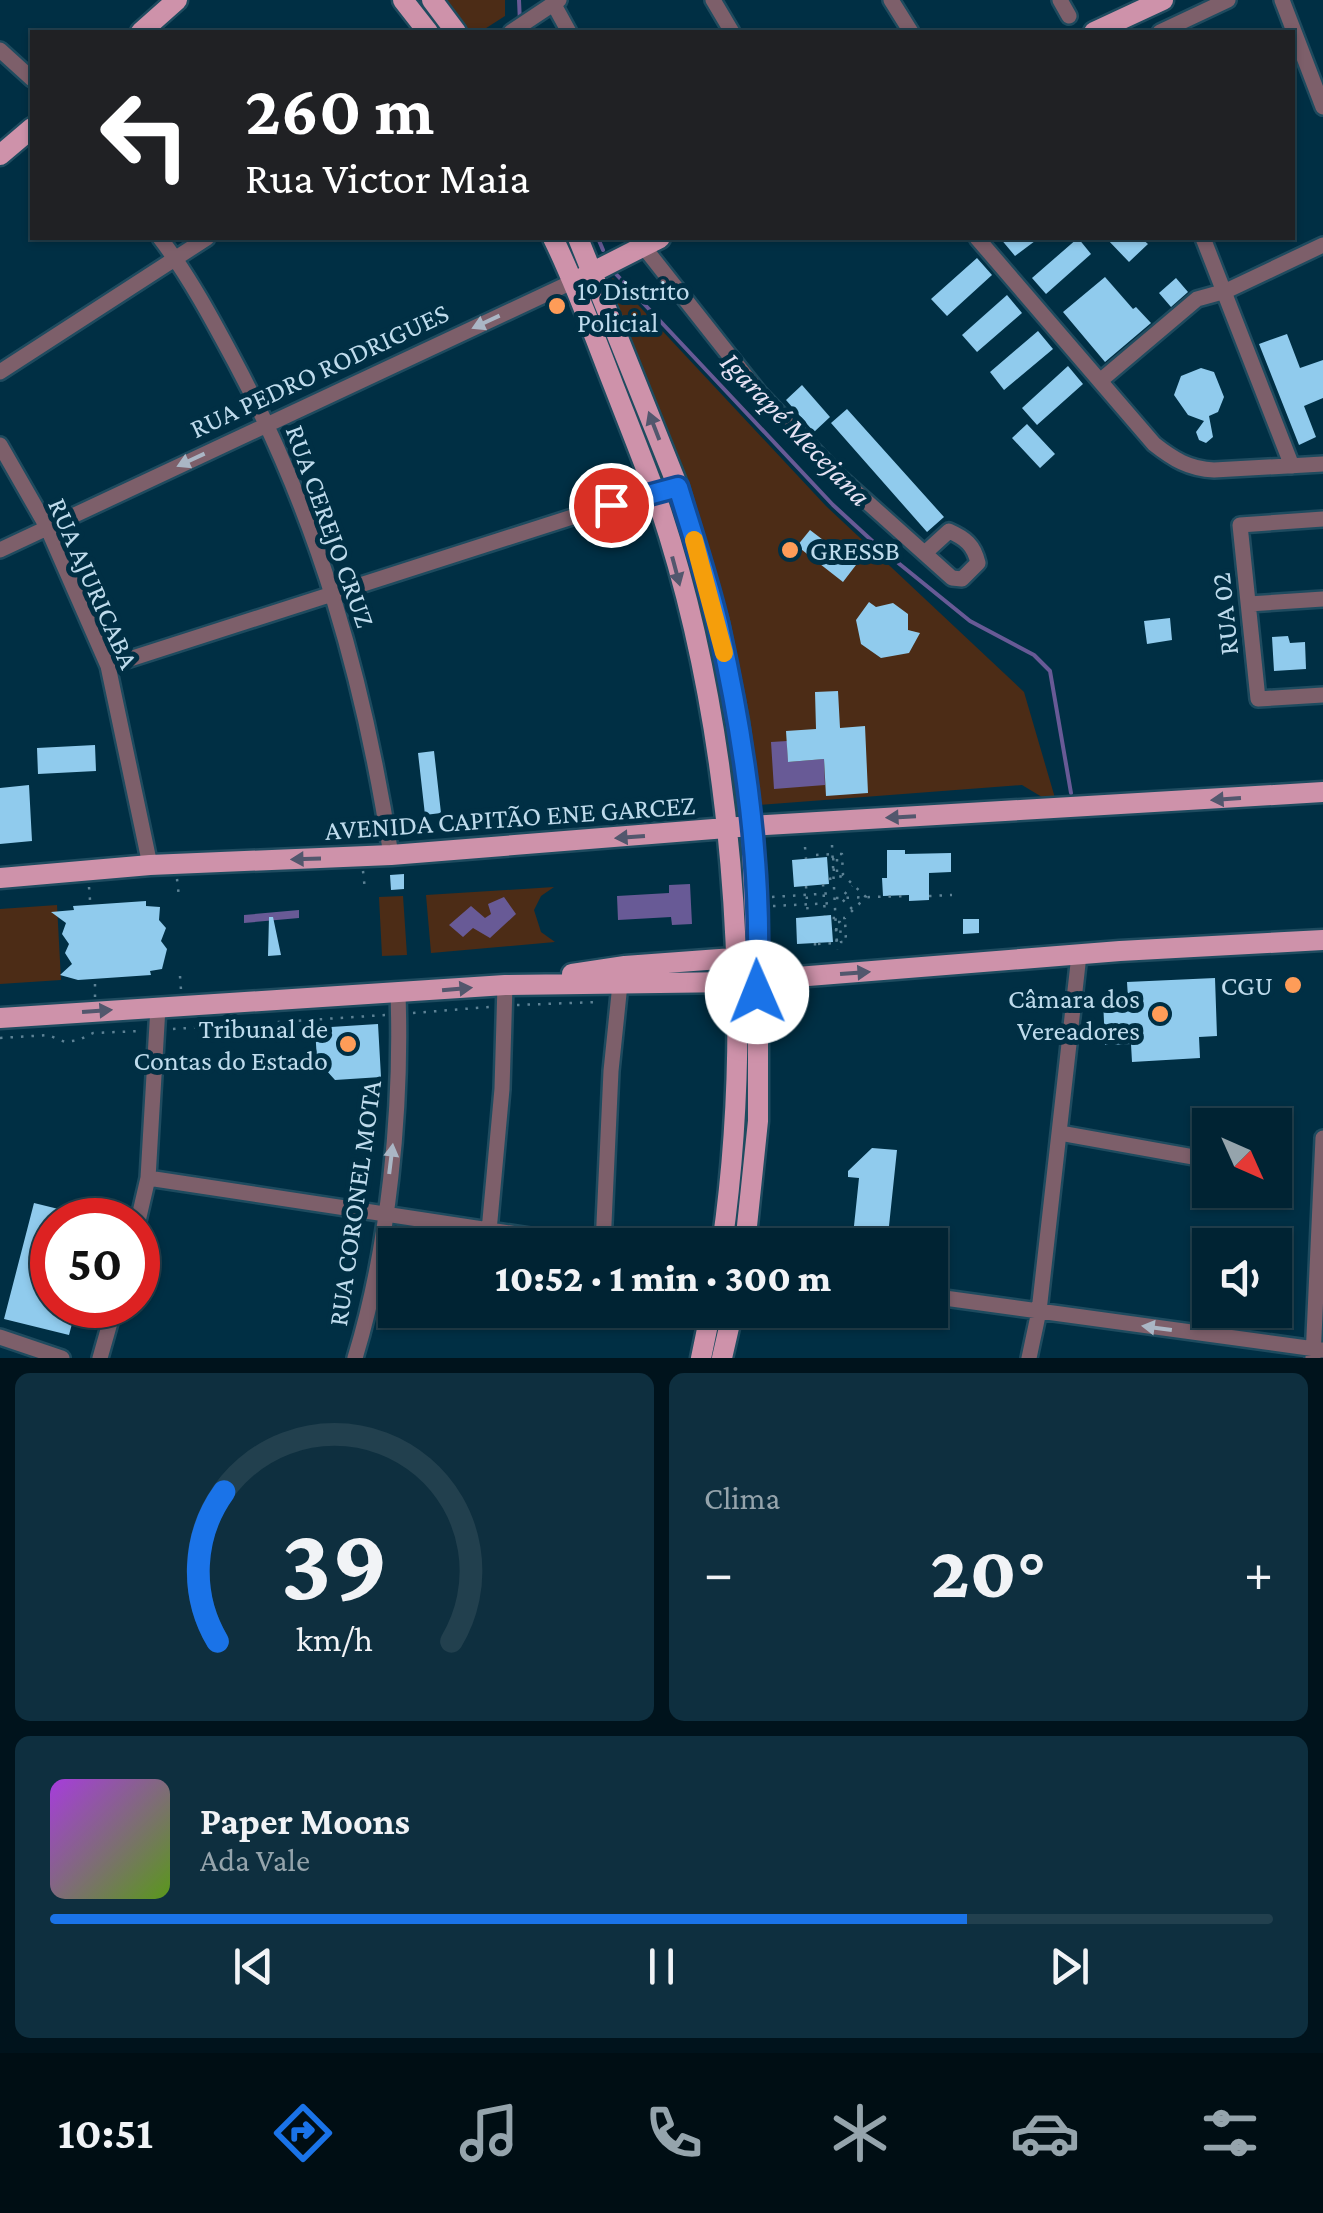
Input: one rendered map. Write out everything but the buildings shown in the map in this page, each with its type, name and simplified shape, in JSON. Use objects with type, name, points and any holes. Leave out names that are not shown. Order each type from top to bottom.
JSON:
[{"type":"main road","points":[[143,30],[177,0]]},
{"type":"main road","points":[[403,0],[426,30]]},
{"type":"main road","points":[[432,0],[454,30]]},
{"type":"main road","points":[[1098,30],[1163,0]]},
{"type":"main road","points":[[0,155],[30,130]]},
{"type":"main road","points":[[554,240],[574,281],[655,493],[714,730],[727,830],[735,982],[734,1122],[724,1228]]},
{"type":"main road","points":[[579,240],[596,270],[678,487],[718,623],[738,721],[751,826],[758,980],[758,1121],[747,1228]]},
{"type":"main road","name":"RUA PEDRO RODRIGUES","points":[[574,281],[646,244]]},
{"type":"main road","name":"AVENIDA CAPITÃO ENE GARCEZ","points":[[0,878],[150,865],[391,856],[751,826],[1323,792]]},
{"type":"main road","points":[[505,985],[735,982],[1323,940]]},
{"type":"main road","points":[[0,1018],[398,994],[505,985],[626,966],[757,956]]},
{"type":"main road","points":[[701,1358],[707,1328]]},
{"type":"main road","points":[[722,1358],[729,1328]]},
{"type":"street","points":[[713,0],[731,30]]},
{"type":"street","points":[[890,0],[910,30]]},
{"type":"street","points":[[1060,0],[1069,16]]},
{"type":"street","points":[[1164,30],[1228,0]]},
{"type":"street","points":[[1282,0],[1293,30]]},
{"type":"street","points":[[514,30],[551,5],[568,30]]},
{"type":"street","points":[[1295,34],[1323,107]]},
{"type":"street","points":[[0,50],[30,77]]},
{"type":"street","name":"RUA CEREJO CRUZ","points":[[162,240],[176,259],[268,424],[304,509],[362,691],[391,856]]},
{"type":"street","points":[[0,372],[204,240]]},
{"type":"street","points":[[979,240],[1154,444],[1186,465],[1214,470],[1323,464]]},
{"type":"street","points":[[1204,240],[1292,466]]},
{"type":"street","points":[[646,244],[760,394],[871,507],[926,552]]},
{"type":"street","points":[[1100,381],[1198,299],[1226,291],[1323,245]]},
{"type":"street","name":"RUA PEDRO RODRIGUES","points":[[0,550],[574,281]]},
{"type":"street","name":"RUA AJURICABA","points":[[0,445],[46,528],[108,666],[150,865]]},
{"type":"street","points":[[108,666],[678,487]]},
{"type":"street","name":"RUA 02","points":[[1323,519],[1240,525],[1258,699],[1323,694]]},
{"type":"street","points":[[1248,604],[1323,599]]},
{"type":"street","points":[[1029,1358],[1039,1311],[1079,955]]},
{"type":"street","points":[[603,1228],[610,1071],[620,984]]},
{"type":"street","points":[[489,1228],[502,1089],[505,985]]},
{"type":"street","name":"RUA CORONEL MOTA","points":[[356,1358],[370,1311],[397,1111],[398,994]]},
{"type":"street","points":[[143,1198],[148,1178],[158,1007]]},
{"type":"street","points":[[1060,1133],[1192,1157]]},
{"type":"street","points":[[948,1298],[1317,1353],[1323,1138]]},
{"type":"street","points":[[148,1178],[472,1228]]},
{"type":"street","points":[[100,1358],[108,1328]]},
{"type":"street","points":[[0,1338],[62,1358]]},
{"type":"path","points":[[832,845],[837,950]]},
{"type":"path","points":[[805,848],[806,857],[833,854],[834,874],[838,874],[837,854],[842,854],[843,875],[866,898],[845,918],[831,918]]},
{"type":"path","points":[[829,879],[843,875]]},
{"type":"path","points":[[824,884],[825,916]]},
{"type":"path","points":[[806,886],[808,916]]},
{"type":"path","points":[[853,910],[841,898],[854,886]]},
{"type":"path","points":[[929,896],[952,895]]},
{"type":"path","points":[[766,897],[909,896]]},
{"type":"path","points":[[766,906],[824,904],[835,898]]},
{"type":"path","points":[[815,951],[816,944],[837,943],[836,922],[840,922],[841,942],[846,942],[845,918]]},
{"type":"shaded area","points":[[444,0],[505,0],[505,16],[483,30],[467,30]]},
{"type":"shaded area","name":"GRESSB","points":[[613,278],[826,506],[1024,692],[1055,798],[1047,800],[1022,785],[758,805],[741,681],[719,582],[608,282]]},
{"type":"shaded area","points":[[787,741],[788,762],[824,759],[825,785],[774,789],[771,742]]},
{"type":"shaded area","points":[[690,884],[692,924],[672,925],[671,917],[618,920],[617,896],[669,893],[669,885]]},
{"type":"shaded area","points":[[554,887],[541,896],[534,910],[541,932],[555,942],[431,953],[426,895]]},
{"type":"shaded area","points":[[403,896],[407,955],[382,956],[379,897]]},
{"type":"shaded area","points":[[504,897],[516,914],[490,938],[473,928],[463,937],[449,925],[471,906],[485,918],[491,914],[488,904]]},
{"type":"shaded area","points":[[57,905],[61,980],[0,984],[0,909]]},
{"type":"shaded area","points":[[299,910],[299,918],[244,923],[244,915]]},
{"type":"waterway","name":"Igarapé Mecejana","points":[[519,0],[520,23]]},
{"type":"waterway","name":"Igarapé Mecejana","points":[[599,240],[603,250]]},
{"type":"waterway","name":"Igarapé Mecejana","points":[[615,273],[833,505],[881,549],[970,621],[1034,655],[1050,671],[1071,793]]},
{"type":"slow traffic","points":[[694,540],[724,653]]},
{"type":"place","name":"1º Distrito Policial","points":[[557,306]]},
{"type":"place","name":"GRESSB","points":[[790,550]]},
{"type":"place","name":"CGU","points":[[1293,985]]},
{"type":"place","name":"Câmara dos Vereadores","points":[[1160,1014]]},
{"type":"place","name":"Tribunal de Contas do Estado","points":[[348,1044]]},
{"type":"route","points":[[611,505],[678,487],[718,623],[738,721],[751,826],[757,992]]}]
